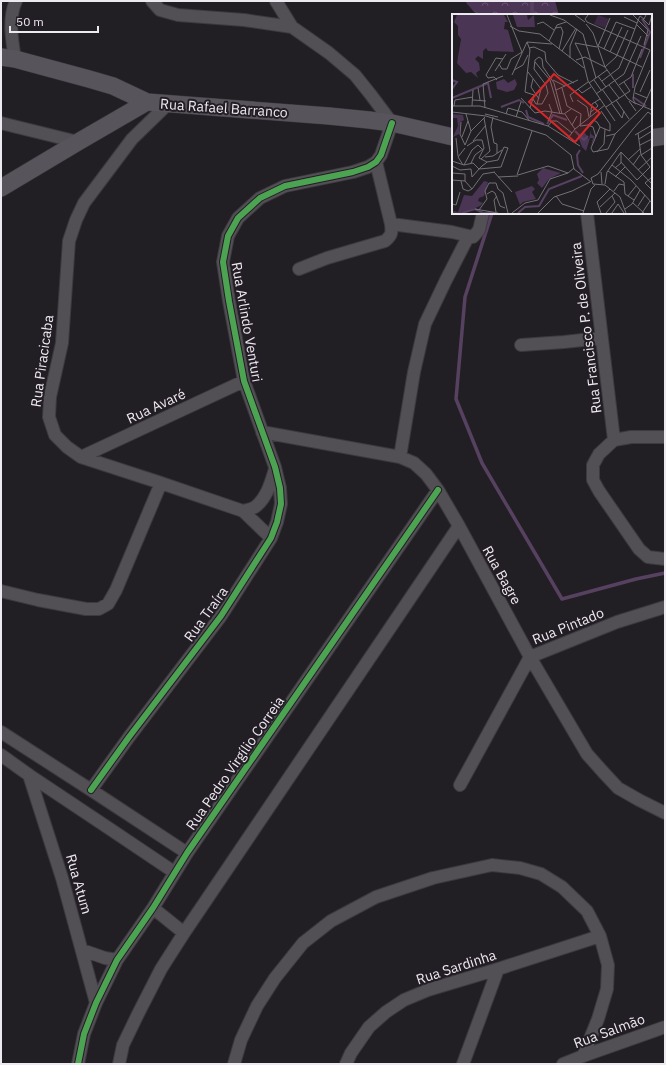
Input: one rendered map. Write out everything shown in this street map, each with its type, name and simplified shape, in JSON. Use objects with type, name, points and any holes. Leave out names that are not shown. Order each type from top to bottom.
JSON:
[{"type":"street","points":[[8,58],[13,45],[12,17],[16,1]]},
{"type":"street","points":[[152,1],[160,10],[178,15],[244,20],[292,27]]},
{"type":"street","points":[[276,1],[292,27],[329,53],[355,75],[392,123],[381,155],[376,162],[392,224],[392,233],[385,241],[344,252],[299,269]]},
{"type":"street","name":"Rua Rafael Barranco","points":[[8,58],[107,84],[147,102],[329,116],[392,123],[452,137]]},
{"type":"street","points":[[1,188],[147,102]]},
{"type":"street","name":"Rua Piracicaba","points":[[168,104],[132,139],[84,202],[76,220],[69,241],[62,343],[50,397],[49,417],[55,435],[67,447],[81,457],[243,511],[271,538]]},
{"type":"street","points":[[1,123],[78,142]]},
{"type":"street","points":[[652,138],[665,136]]},
{"type":"street","name":"Rua Arlindo Venturi","points":[[262,432],[244,381],[229,301],[223,262],[228,236],[238,218],[260,198],[285,186],[353,172],[368,167],[376,162]]},
{"type":"street","points":[[392,224],[452,232],[473,237],[479,230],[483,214]]},
{"type":"street","name":"Rua Francisco P. de Oliveira","points":[[587,214],[614,440]]},
{"type":"street","points":[[400,457],[414,372],[425,324],[468,236]]},
{"type":"street","points":[[521,345],[602,338]]},
{"type":"street","name":"Rua Avaré","points":[[81,457],[244,381]]},
{"type":"street","name":"Rua Bagre","points":[[262,432],[400,457],[414,463],[426,474],[438,490],[459,526],[530,657],[588,754],[604,774],[618,788],[665,813]]},
{"type":"street","name":"Rua Traíra","points":[[91,790],[221,616],[271,538],[277,522],[280,504],[280,488],[275,467],[262,432]]},
{"type":"street","points":[[665,437],[614,440],[599,454],[593,465],[593,480],[639,550],[648,557],[665,559]]},
{"type":"street","points":[[243,511],[254,508],[263,499],[270,487],[275,467]]},
{"type":"street","points":[[1,591],[86,609],[99,609],[108,604],[116,590],[161,483]]},
{"type":"street","name":"Rua Pedro Virgílio Correia","points":[[78,1064],[84,1034],[96,1003],[117,960],[153,908],[174,872],[438,490]]},
{"type":"street","points":[[119,1064],[123,1045],[138,1014],[161,970],[184,933],[459,526]]},
{"type":"street","name":"Rua Pintado","points":[[460,785],[530,657],[617,622],[665,607]]},
{"type":"street","points":[[1,732],[187,853]]},
{"type":"street","points":[[1,755],[174,872]]},
{"type":"street","name":"Rua Atum","points":[[29,775],[62,878],[96,1003]]},
{"type":"street","points":[[234,1064],[241,1040],[257,1006],[275,978],[303,943],[331,921],[376,897],[433,878],[492,865],[520,868],[541,874],[562,887],[586,911],[600,936],[608,965],[607,989],[598,1019],[583,1056]]},
{"type":"street","points":[[153,908],[184,933]]},
{"type":"street","name":"Rua Sardinha","points":[[346,1064],[351,1053],[369,1027],[386,1012],[404,1000],[428,990],[600,936]]},
{"type":"street","points":[[82,950],[105,958],[117,960]]},
{"type":"street","points":[[463,1064],[498,969]]},
{"type":"street","name":"Rua Salmão","points":[[563,1064],[665,1027]]},
{"type":"green space","points":[[465,1],[555,1],[559,14],[480,14],[474,12]]},
{"type":"waterway","points":[[532,1],[532,14]]},
{"type":"waterway","points":[[492,214],[465,297],[456,399],[482,463],[562,599],[636,579],[665,573]]},
{"type":"cycle path","points":[[91,790],[129,737],[221,616],[271,538],[277,522],[281,504],[280,488],[275,467],[244,381],[229,301],[223,262],[228,236],[238,218],[260,198],[285,186],[353,172],[368,167],[376,162],[381,155],[392,123]]},
{"type":"cycle path","points":[[78,1064],[84,1034],[96,1003],[117,960],[153,908],[187,853],[438,490]]}]
